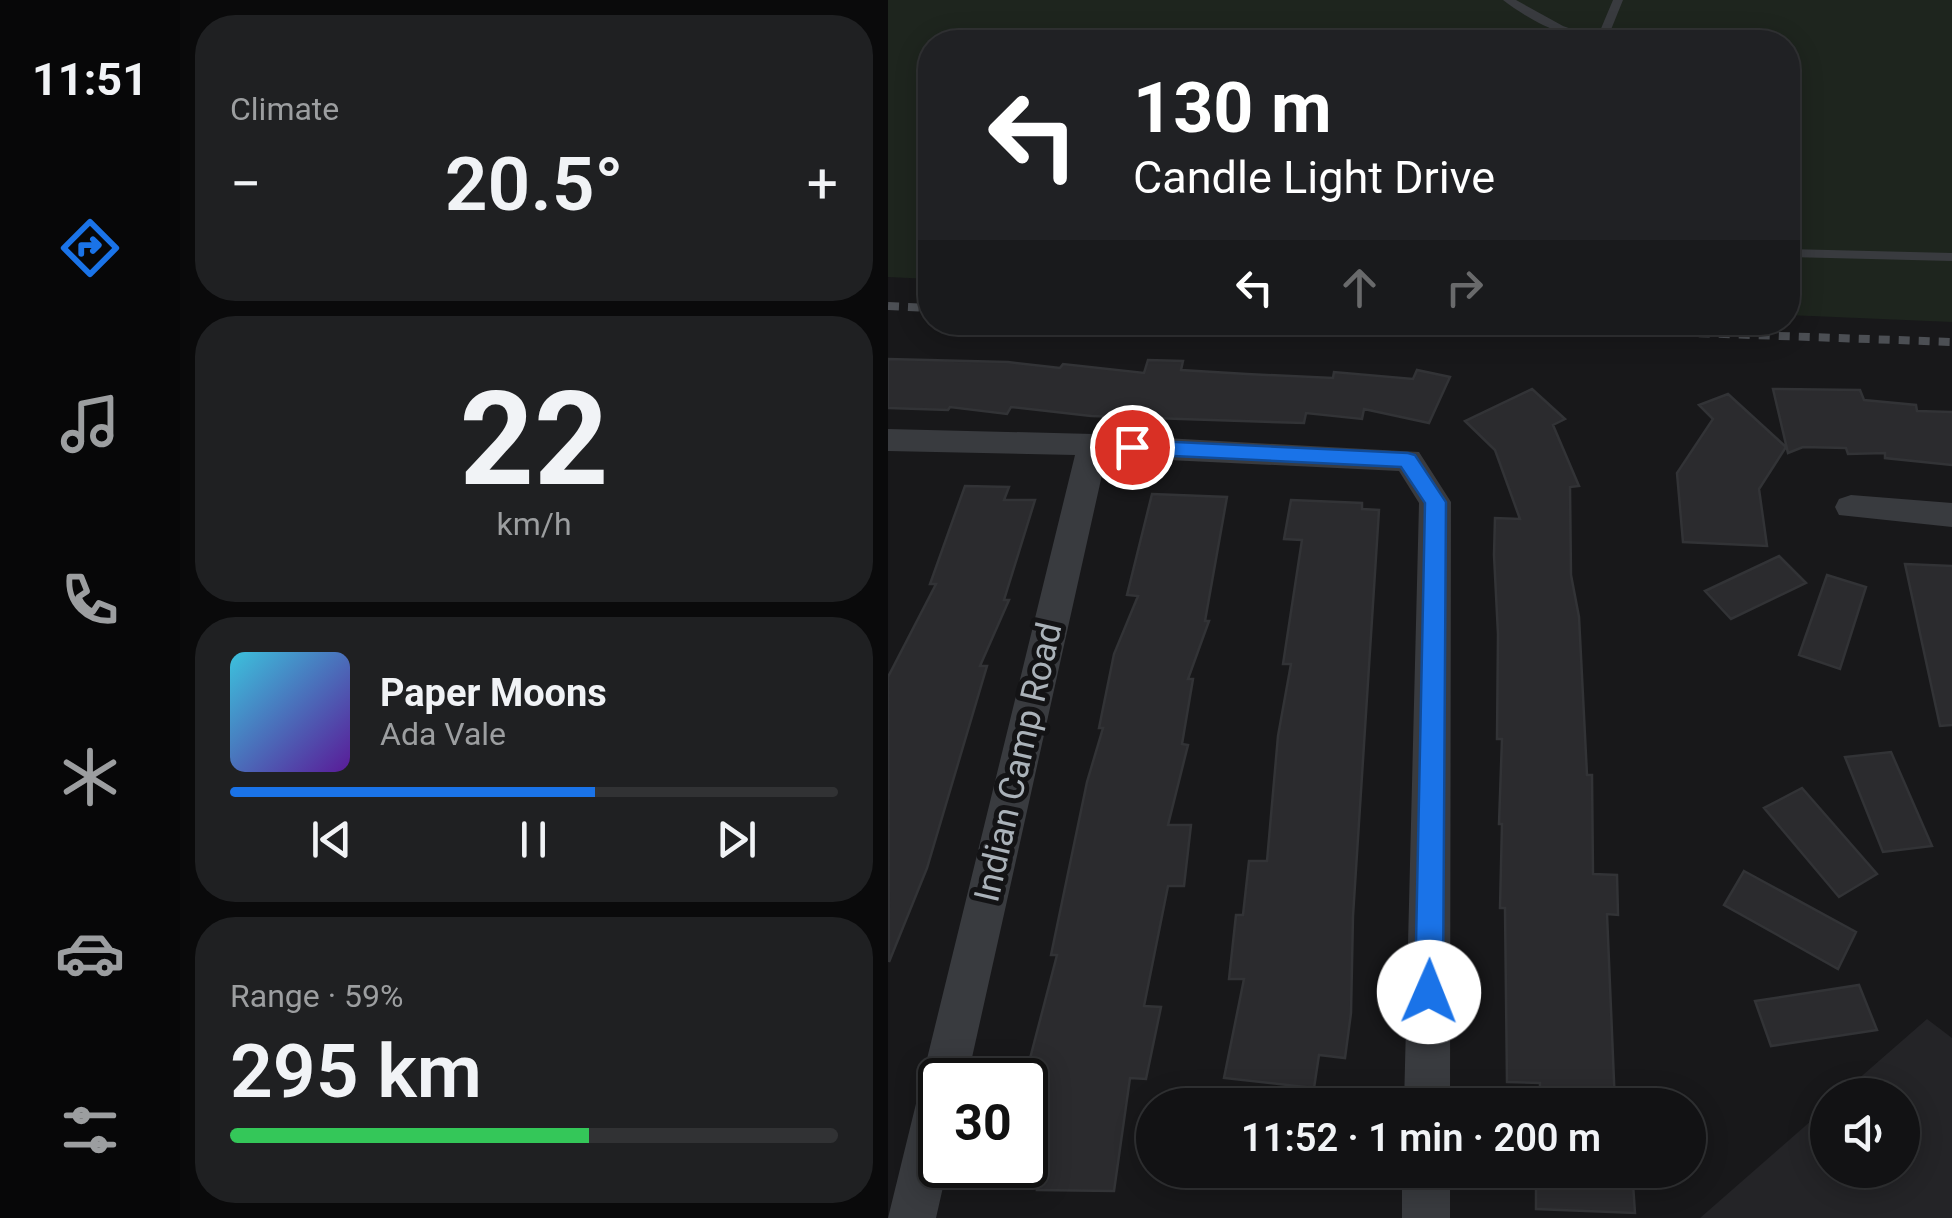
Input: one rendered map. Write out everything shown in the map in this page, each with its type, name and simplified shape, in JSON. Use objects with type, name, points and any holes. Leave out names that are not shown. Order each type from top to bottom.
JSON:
[{"type":"street","points":[[888,440],[1408,460],[1435,502],[1427,1088]]},
{"type":"street","name":"Indian Camp Road","points":[[949,1058],[1093,445]]},
{"type":"street","points":[[1851,507],[1952,515]]},
{"type":"street","points":[[912,1218],[919,1188]]},
{"type":"street","points":[[1426,1188],[1426,1218]]},
{"type":"lane","points":[[1508,0],[1565,30]]},
{"type":"lane","points":[[1604,30],[1618,0]]},
{"type":"lane","points":[[1800,254],[1952,257]]},
{"type":"shaded area","points":[[888,0],[1952,0],[1952,322],[1800,316],[1800,30],[918,30],[918,278],[888,277]]},
{"type":"shaded area","points":[[1927,1019],[1952,1038],[1952,1218],[1700,1218],[1810,1122],[1810,1188],[1920,1188],[1920,1078],[1859,1078]]},
{"type":"building","points":[[888,359],[1008,362],[1060,368],[1063,364],[1144,373],[1148,360],[1183,361],[1181,370],[1333,378],[1334,372],[1413,379],[1417,370],[1450,377],[1429,423],[1364,409],[1362,419],[1306,413],[1304,423],[1091,416],[1011,407],[1007,414],[950,407],[888,408]]},
{"type":"building","points":[[1532,389],[1565,419],[1553,425],[1579,486],[1570,487],[1571,575],[1579,617],[1587,775],[1592,775],[1593,874],[1617,875],[1618,915],[1607,914],[1614,1088],[1540,1088],[1540,1083],[1507,1082],[1505,908],[1500,908],[1502,739],[1497,739],[1494,555],[1495,518],[1520,519],[1495,450],[1465,421]]},
{"type":"building","points":[[1773,389],[1860,390],[1864,400],[1916,405],[1917,411],[1953,412],[1953,465],[1885,458],[1885,453],[1848,454],[1846,448],[1803,447],[1788,453]]},
{"type":"building","points":[[1728,394],[1786,447],[1759,489],[1767,546],[1683,542],[1677,473],[1713,419],[1699,405]]},
{"type":"building","points":[[965,486],[1009,487],[1004,500],[1035,500],[1004,600],[1009,600],[980,666],[987,666],[927,868],[889,962],[888,677],[936,584],[930,584]]},
{"type":"building","points":[[1152,494],[1227,497],[1205,621],[1209,621],[1188,679],[1193,679],[1182,744],[1188,745],[1168,825],[1191,825],[1184,886],[1168,886],[1144,1006],[1161,1007],[1146,1079],[1130,1078],[1114,1191],[1037,1190],[1048,1188],[1048,1058],[1030,1058],[1057,955],[1051,955],[1087,782],[1103,728],[1099,728],[1114,654],[1138,596],[1127,595]]},
{"type":"building","points":[[1291,500],[1362,503],[1362,509],[1379,510],[1353,916],[1351,1013],[1345,1058],[1319,1055],[1314,1088],[1224,1078],[1244,979],[1229,979],[1236,915],[1243,915],[1249,861],[1267,861],[1278,736],[1291,664],[1283,664],[1302,540],[1284,539]]},
{"type":"building","points":[[1779,556],[1806,583],[1731,619],[1705,591]]},
{"type":"building","points":[[1905,564],[1953,566],[1953,725],[1940,726]]},
{"type":"building","points":[[1827,575],[1866,587],[1840,669],[1799,655]]},
{"type":"building","points":[[1891,752],[1932,846],[1883,852],[1845,757]]},
{"type":"building","points":[[1802,788],[1877,874],[1839,897],[1764,808]]},
{"type":"building","points":[[1744,871],[1856,932],[1838,969],[1724,905]]},
{"type":"building","points":[[1859,985],[1877,1030],[1771,1046],[1755,1001]]},
{"type":"building","points":[[1536,1188],[1633,1188],[1635,1213],[1536,1209]]},
{"type":"railway","points":[[888,306],[918,307]]},
{"type":"railway","points":[[1752,335],[1953,342]]},
{"type":"route","points":[[1132,447],[1408,460],[1435,502],[1429,992]]}]
